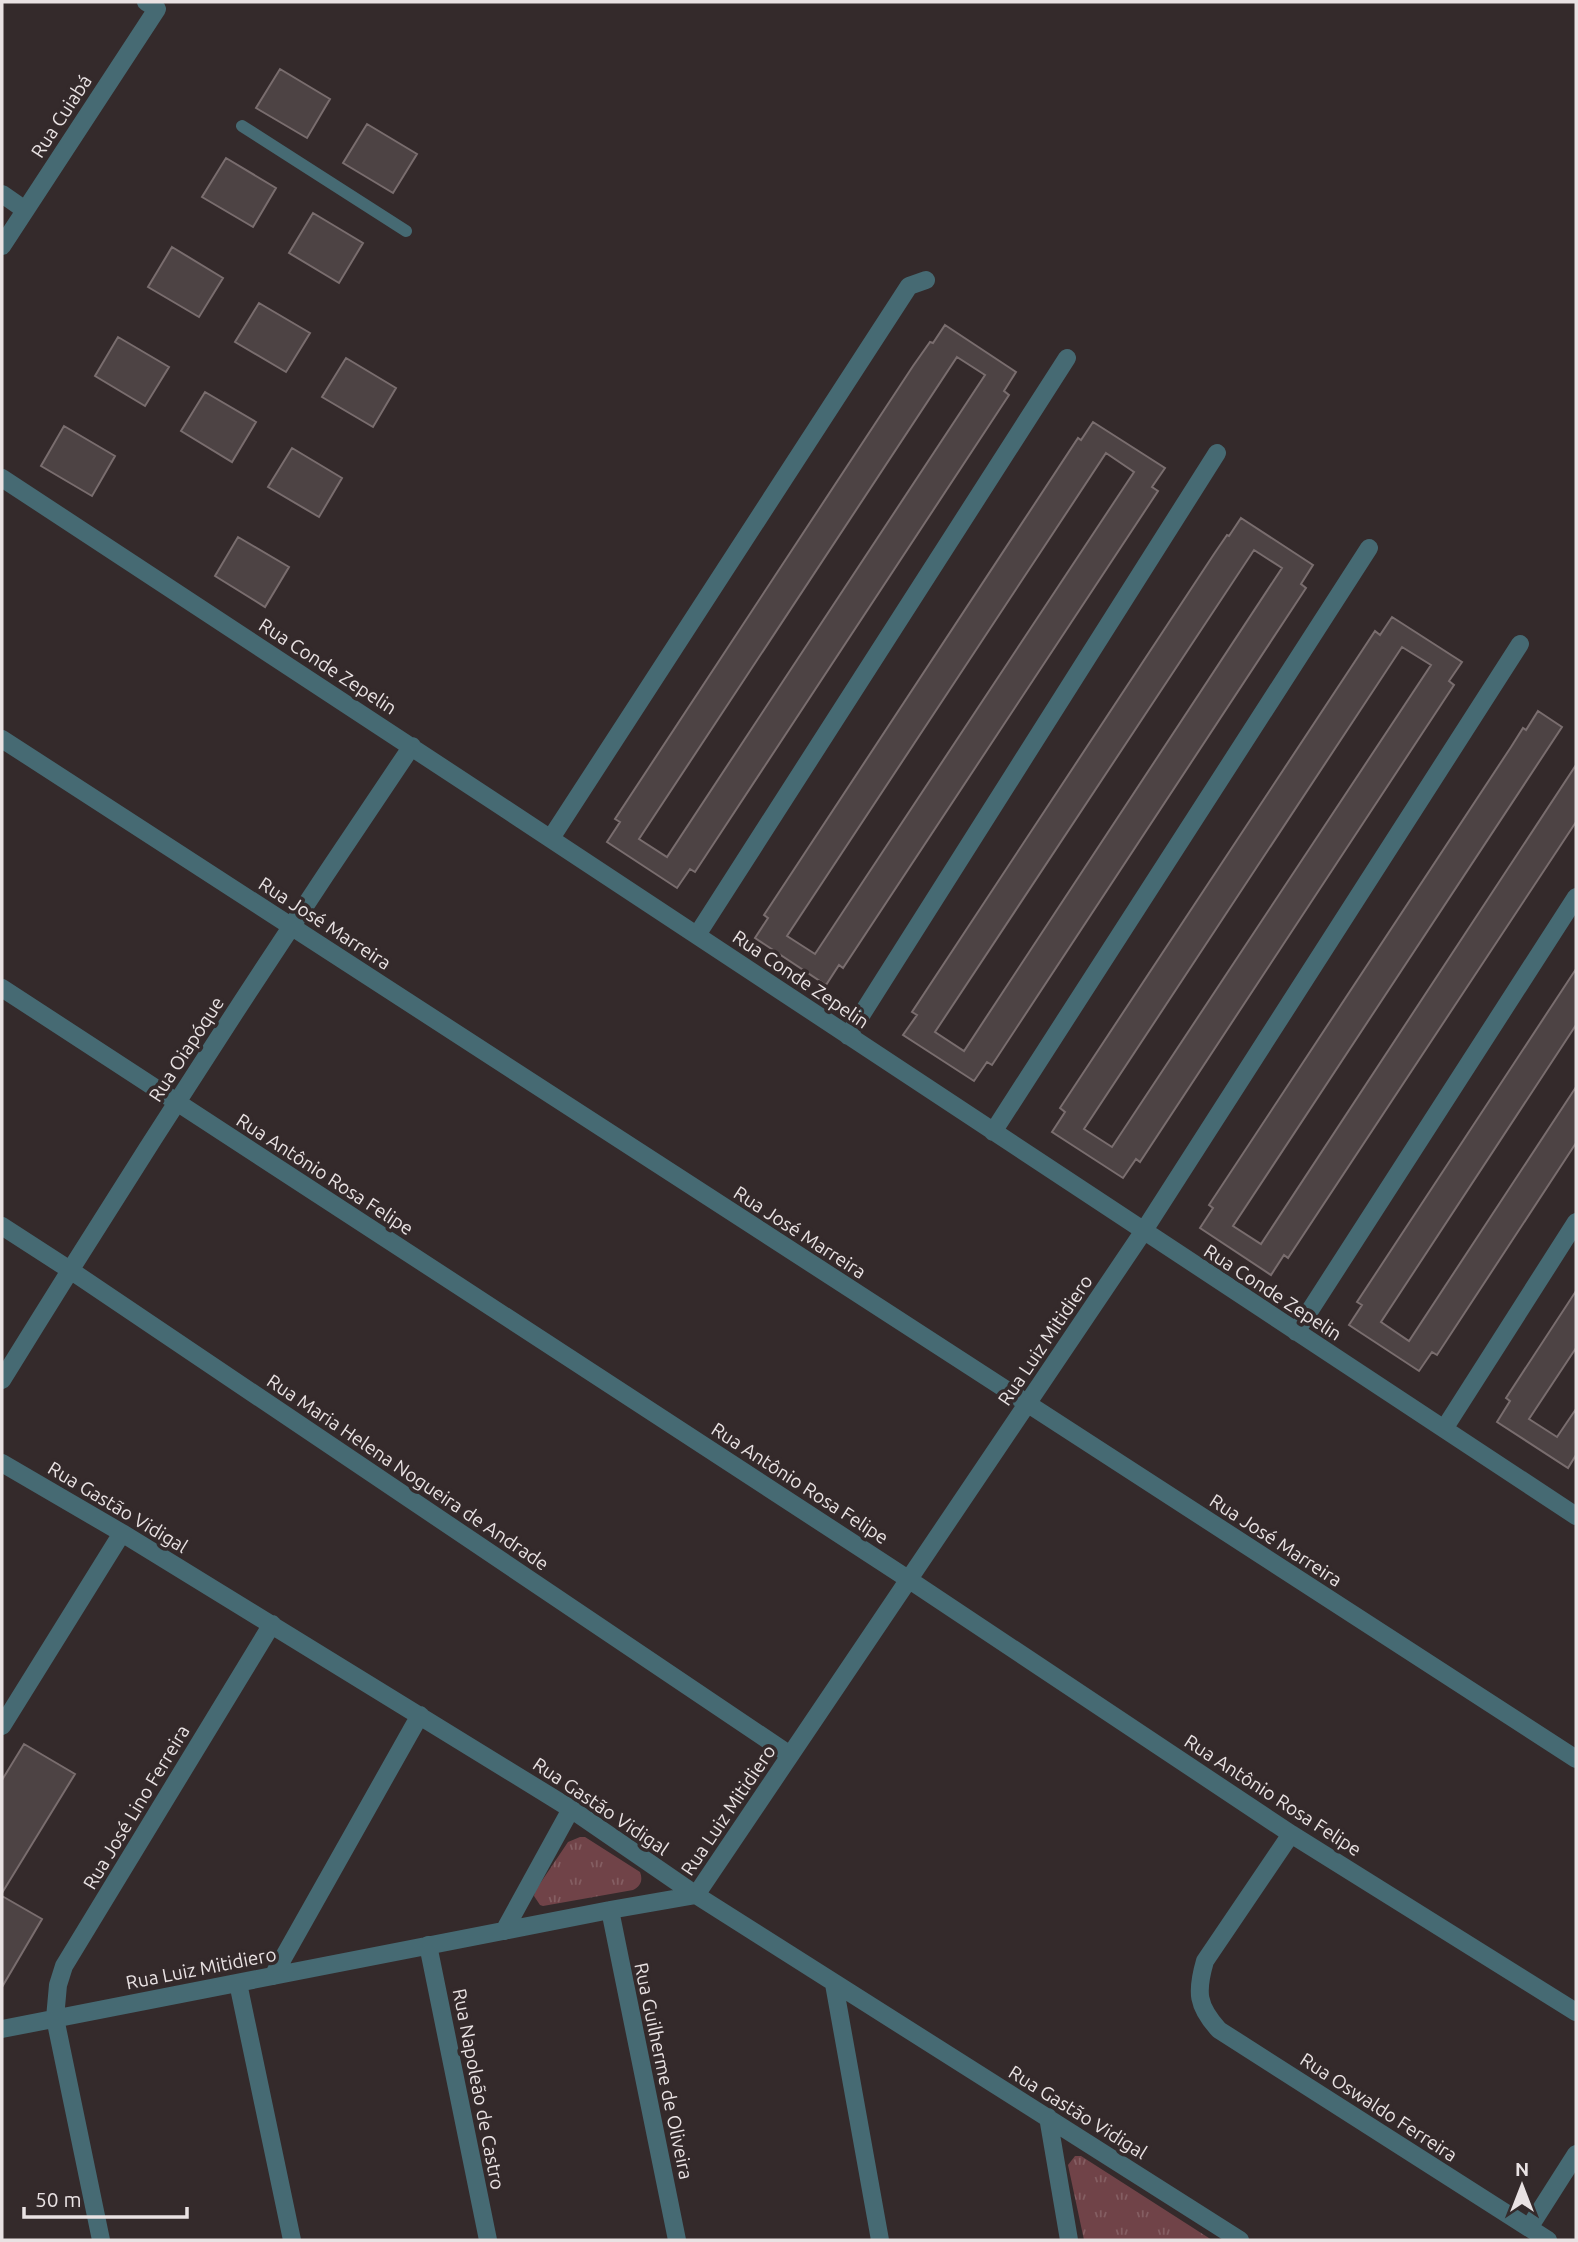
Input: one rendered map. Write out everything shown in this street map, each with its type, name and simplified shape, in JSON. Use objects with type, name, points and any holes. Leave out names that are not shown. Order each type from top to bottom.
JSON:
[{"type":"street","name":"Rua Cuiabá","points":[[2,246],[151,5]]},
{"type":"street","points":[[2,194],[25,210]]},
{"type":"street","points":[[551,838],[909,286],[926,280]]},
{"type":"street","points":[[697,935],[1067,358]]},
{"type":"street","points":[[848,1036],[1217,453]]},
{"type":"street","name":"Rua Conde Zepelin","points":[[2,478],[1576,1516]]},
{"type":"street","points":[[993,1132],[1369,548]]},
{"type":"street","name":"Rua Luiz Mitidiero","points":[[2,2029],[696,1895],[1143,1232],[1520,644]]},
{"type":"street","name":"Rua José Marreira","points":[[2,739],[1576,1759]]},
{"type":"street","name":"Rua Oiapóque","points":[[2,1380],[290,926],[412,746]]},
{"type":"street","points":[[1296,1332],[1576,897]]},
{"type":"street","name":"Rua Antônio Rosa Felipe","points":[[2,988],[908,1579],[1291,1833],[1576,2012]]},
{"type":"street","points":[[1444,1429],[1576,1223]]},
{"type":"street","name":"Rua Maria Helena Nogueira de Andrade","points":[[2,1226],[70,1269],[790,1755]]},
{"type":"street","name":"Rua Gastão Vidigal","points":[[2,1463],[272,1624],[571,1809],[696,1895],[834,1984],[1240,2240]]},
{"type":"street","points":[[2,1726],[122,1533]]},
{"type":"street","name":"Rua José Lino Ferreira","points":[[101,2240],[55,2018],[58,1985],[64,1966],[272,1624]]},
{"type":"street","points":[[273,1976],[420,1715]]},
{"type":"street","points":[[504,1931],[571,1809]]},
{"type":"street","name":"Rua Oswaldo Ferreira","points":[[1291,1833],[1205,1961],[1199,1981],[1199,1998],[1205,2015],[1219,2030],[1548,2240]]},
{"type":"street","name":"Rua Guilherme de Oliveira","points":[[610,1910],[677,2240]]},
{"type":"street","name":"Rua Napoleão de Castro","points":[[428,1945],[488,2240]]},
{"type":"street","points":[[238,1983],[292,2240]]},
{"type":"street","points":[[834,1984],[880,2240]]},
{"type":"street","points":[[1048,2117],[1069,2240]]},
{"type":"street","points":[[1529,2228],[1576,2154]]},
{"type":"lane","points":[[242,126],[406,231]]},
{"type":"green space","points":[[585,1837],[640,1872],[640,1885],[633,1890],[540,1905],[534,1896],[535,1891],[568,1842]]},
{"type":"green space","points":[[1075,2156],[1081,2156],[1212,2240],[1084,2240],[1068,2165]]},
{"type":"building","points":[[280,69],[330,99],[307,138],[256,108]]},
{"type":"building","points":[[367,124],[417,154],[393,193],[343,163]]},
{"type":"building","points":[[226,158],[276,188],[253,227],[202,197]]},
{"type":"building","points":[[313,213],[363,243],[339,283],[289,253]]},
{"type":"building","points":[[172,247],[223,278],[199,317],[148,287]]},
{"type":"building","points":[[259,303],[310,333],[286,372],[235,342]]},
{"type":"building","points":[[945,325],[1016,372],[1004,391],[1009,395],[695,872],[690,869],[677,888],[607,842],[620,822],[615,819],[913,366],[930,342],[933,343]],"holes":[[[957,357],[985,375],[667,857],[639,839]]]},
{"type":"building","points":[[118,337],[169,367],[145,406],[95,376]]},
{"type":"building","points":[[346,358],[396,388],[373,427],[322,397]]},
{"type":"building","points":[[205,392],[256,422],[232,462],[181,431]]},
{"type":"building","points":[[1093,422],[1165,468],[1152,487],[1158,491],[843,968],[839,965],[826,985],[755,938],[768,918],[764,915],[1078,438],[1081,440]],"holes":[[[1106,453],[1134,472],[815,954],[787,936]]]},
{"type":"building","points":[[64,426],[115,456],[92,496],[41,466]]},
{"type":"building","points":[[292,448],[342,478],[319,517],[268,487]]},
{"type":"building","points":[[1241,518],[1313,565],[1301,584],[1306,588],[992,1065],[987,1062],[974,1081],[903,1035],[917,1015],[912,1012],[1214,554],[1227,535],[1229,536]],"holes":[[[1254,550],[1282,568],[964,1051],[935,1032]]]},
{"type":"building","points":[[238,537],[289,567],[265,607],[215,576]]},
{"type":"building","points":[[1392,617],[1462,662],[1449,681],[1454,685],[1140,1162],[1136,1159],[1123,1178],[1052,1132],[1065,1112],[1060,1108],[1375,631],[1380,635]],"holes":[[[1402,647],[1431,665],[1112,1147],[1084,1129]]]},
{"type":"building","points":[[1538,711],[1562,727],[1233,1226],[1261,1244],[1576,765],[1576,822],[1288,1258],[1284,1255],[1271,1275],[1200,1228],[1213,1208],[1209,1205],[1523,728],[1526,730]]},
{"type":"building","points":[[1576,969],[1576,1025],[1381,1322],[1409,1341],[1576,1087],[1576,1143],[1437,1355],[1432,1352],[1419,1371],[1349,1325],[1362,1305],[1357,1302]]},
{"type":"building","points":[[1576,1291],[1576,1348],[1529,1419],[1557,1437],[1576,1409],[1576,1455],[1568,1468],[1497,1422],[1510,1401],[1506,1398]]},
{"type":"building","points":[[24,1744],[75,1774],[2,1893],[2,1780]]},
{"type":"building","points":[[2,1896],[42,1919],[2,1987]]}]
